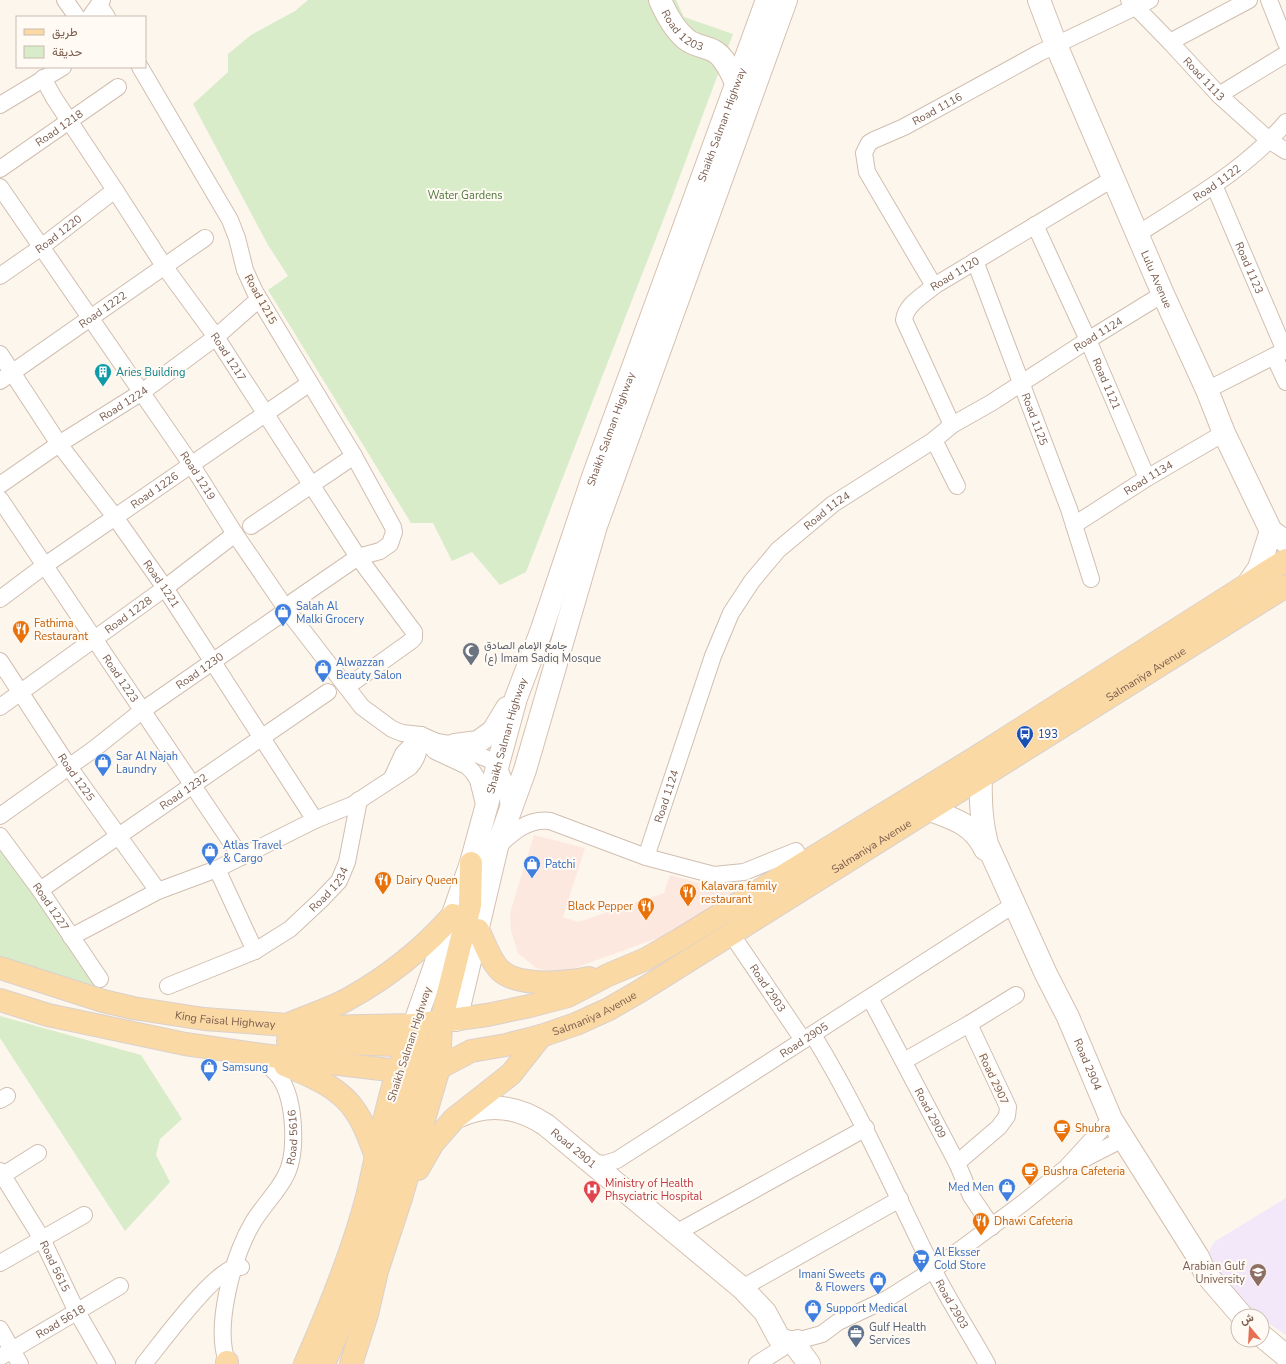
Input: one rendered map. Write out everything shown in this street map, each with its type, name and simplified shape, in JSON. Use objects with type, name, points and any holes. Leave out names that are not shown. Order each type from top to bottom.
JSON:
[{"type":"main road","name":"Road 1203","points":[[660,0],[670,21],[686,39],[697,46],[715,52],[728,67],[737,85]]},
{"type":"main road","name":"Shaikh Salman Highway","points":[[428,1046],[453,915],[471,863],[497,763],[516,698],[542,632],[594,474],[767,0]]},
{"type":"main road","name":"Shaikh Salman Highway","points":[[305,1364],[327,1314],[356,1234],[367,1196],[375,1154],[428,1046],[478,930],[497,848],[525,770],[596,526],[786,0]]},
{"type":"main road","name":"Lulu Avenue","points":[[1032,0],[1052,35]]},
{"type":"main road","name":"Lulu Avenue","points":[[1039,0],[1052,35],[1224,432],[1278,536],[1248,584]]},
{"type":"main road","name":"Road 1203","points":[[715,52],[752,42]]},
{"type":"main road","name":"Salmaniya Avenue","points":[[428,1046],[530,1006],[568,996],[608,975],[646,959],[975,758],[1286,560]]},
{"type":"main road","name":"Salmaniya Avenue","points":[[428,1046],[471,1051],[506,1045],[541,1036],[576,1024],[609,1009],[732,935],[1286,586]]},
{"type":"main road","points":[[455,745],[478,742],[493,730],[503,713],[516,698]]},
{"type":"main road","name":"Road 2904","points":[[981,777],[980,806],[982,825],[994,863]]},
{"type":"main road","name":"Road 2904","points":[[930,810],[966,824],[975,833],[994,863],[1068,1017],[1111,1119],[1198,1257],[1205,1273],[1235,1308]]},
{"type":"main road","points":[[377,1271],[376,1220],[470,905],[471,863]]},
{"type":"main road","points":[[284,1026],[346,1000],[387,975],[424,946],[453,915]]},
{"type":"main road","points":[[478,930],[493,961],[502,971],[516,978],[539,981],[569,982],[608,975]]},
{"type":"main road","points":[[0,1000],[48,1015],[185,1044],[257,1054],[428,1046],[539,1025],[588,1007],[628,984],[646,959]]},
{"type":"main road","name":"King Faisal Highway","points":[[0,968],[103,1001],[133,1008],[204,1019],[284,1026],[428,1046]]},
{"type":"main road","points":[[401,1198],[433,1143],[454,1119],[511,1074],[541,1036]]},
{"type":"main road","points":[[185,1044],[237,1039],[428,1046]]},
{"type":"main road","points":[[351,1364],[367,1314],[377,1271],[401,1198],[431,1097],[428,1046]]},
{"type":"main road","points":[[257,1054],[315,1077],[342,1097],[356,1112],[375,1154]]},
{"type":"main road","name":"Road 2901","points":[[454,1119],[480,1108],[508,1108],[522,1111],[546,1125],[742,1288],[765,1312],[779,1338],[788,1342],[793,1342],[809,1364]]},
{"type":"main road","points":[[324,1364],[352,1298],[357,1273],[358,1252],[356,1234]]},
{"type":"main road","name":"Road 2904","points":[[1198,1257],[1204,1260],[1246,1308]]},
{"type":"main road","points":[[298,1364],[327,1314]]},
{"type":"main road","points":[[1270,1335],[1286,1356]]},
{"type":"main road","points":[[1270,1336],[1281,1364]]},
{"type":"street","points":[[65,0],[76,16]]},
{"type":"street","name":"Road 1116","points":[[934,286],[868,172],[864,153],[869,144],[874,140],[904,127],[1052,35],[1132,4],[1150,0]]},
{"type":"street","points":[[1170,42],[1249,0]]},
{"type":"street","points":[[1268,0],[1286,43]]},
{"type":"street","name":"Road 1113","points":[[1132,4],[1170,42],[1219,95],[1270,141],[1286,151]]},
{"type":"street","points":[[1219,95],[1286,54]]},
{"type":"street","points":[[0,105],[61,68]]},
{"type":"street","name":"Road 1215","points":[[141,68],[230,220],[237,238],[245,270],[260,299],[354,456],[393,527]]},
{"type":"street","name":"Road 1217","points":[[43,78],[54,98],[164,266],[216,337],[358,557],[415,634],[411,641],[355,681],[344,682],[341,679]]},
{"type":"street","name":"Road 1218","points":[[0,169],[118,87]]},
{"type":"street","name":"Road 1122","points":[[1138,234],[1214,185],[1253,156],[1270,141],[1286,122]]},
{"type":"street","name":"Road 1120","points":[[952,425],[904,320],[905,313],[909,306],[934,286],[1114,178]]},
{"type":"street","name":"Road 1123","points":[[1214,185],[1282,352],[1286,382]]},
{"type":"street","name":"Road 1219","points":[[0,187],[40,248],[91,318],[192,464],[235,534],[287,610],[362,707],[371,715],[398,731],[421,735],[437,742],[455,745],[497,763]]},
{"type":"street","name":"Road 1220","points":[[0,276],[40,248],[115,190]]},
{"type":"street","name":"Road 1121","points":[[1035,225],[1088,340],[1147,478]]},
{"type":"street","name":"Road 1222","points":[[6,377],[205,238]]},
{"type":"street","name":"Road 1125","points":[[975,262],[1074,525],[1090,579]]},
{"type":"street","name":"Road 1124","points":[[646,856],[713,656],[731,613],[752,581],[778,550],[817,516],[842,498],[934,440],[952,425],[992,403],[1020,383],[1163,294]]},
{"type":"street","name":"Road 1224","points":[[0,485],[59,444],[142,392],[216,337],[260,299]]},
{"type":"street","points":[[1207,390],[1282,352]]},
{"type":"street","name":"Road 1221","points":[[0,354],[6,377],[115,517],[165,588],[212,663],[315,820]]},
{"type":"street","name":"Road 1226","points":[[0,599],[44,566],[310,383]]},
{"type":"street","name":"Road 1134","points":[[1074,525],[1147,478],[1224,432]]},
{"type":"street","points":[[934,440],[957,486]]},
{"type":"street","points":[[251,526],[354,456]]},
{"type":"street","name":"Road 1223","points":[[0,499],[93,639],[143,710],[240,857]]},
{"type":"street","name":"Road 1230","points":[[0,816],[143,710],[287,610],[294,601],[358,557],[380,550],[390,544],[393,527]]},
{"type":"street","name":"Road 1228","points":[[0,707],[20,691],[165,588],[235,534]]},
{"type":"street","name":"Road 1225","points":[[0,661],[69,766],[158,891]]},
{"type":"street","name":"Road 1232","points":[[40,890],[119,838],[328,692]]},
{"type":"street","points":[[71,937],[158,891],[218,869],[315,820],[333,814],[359,800],[392,778],[406,771],[416,760],[421,735]]},
{"type":"street","points":[[421,735],[435,751],[467,766],[473,772],[478,780],[485,808]]},
{"type":"street","points":[[497,763],[507,788],[509,812]]},
{"type":"street","name":"Road 1234","points":[[168,986],[255,951],[290,929],[339,881],[347,862],[359,800]]},
{"type":"street","points":[[497,848],[518,829],[529,823],[541,820],[550,821],[646,856],[714,875],[729,875],[773,862],[796,852]]},
{"type":"street","name":"Road 1227","points":[[0,836],[40,890],[100,979]]},
{"type":"street","points":[[218,869],[255,951]]},
{"type":"street","name":"Road 2905","points":[[590,1162],[604,1164],[617,1160],[1015,904]]},
{"type":"street","name":"Road 2903","points":[[732,935],[808,1038],[835,1071],[866,1128],[933,1270],[987,1364]]},
{"type":"street","points":[[904,1061],[1016,995]]},
{"type":"street","name":"Road 2909","points":[[870,998],[957,1162],[971,1196],[992,1227]]},
{"type":"street","name":"Road 2907","points":[[957,1162],[999,1127],[1007,1116],[1008,1106],[969,1024]]},
{"type":"street","name":"Road 5616","points":[[231,1364],[222,1340],[226,1311],[243,1244],[252,1223],[285,1177],[292,1161],[294,1147],[291,1118],[285,1087],[279,1076],[257,1054]]},
{"type":"street","points":[[757,1364],[793,1342],[822,1334],[838,1322],[887,1299],[933,1270],[992,1227],[1066,1168],[1111,1119]]},
{"type":"street","points":[[676,1233],[866,1128]]},
{"type":"street","points":[[1066,1168],[1123,1139]]},
{"type":"street","points":[[1,1175],[38,1153]]},
{"type":"street","name":"Road 5615","points":[[1,1175],[42,1239],[77,1312],[106,1364]]},
{"type":"street","points":[[742,1288],[900,1199]]},
{"type":"street","points":[[0,1263],[84,1215]]},
{"type":"street","points":[[144,1364],[209,1285],[238,1267]]},
{"type":"street","name":"Road 5618","points":[[6,1353],[120,1286]]},
{"type":"street","points":[[196,1300],[212,1303],[226,1311]]},
{"type":"street","points":[[0,1329],[6,1353],[20,1364]]},
{"type":"shaded area","points":[[534,835],[585,848],[563,917],[578,922],[664,893],[670,875],[733,892],[722,915],[558,974],[536,968],[518,953],[511,931],[510,913]]},
{"type":"shaded area","name":"Arabian Gulf University","points":[[1286,1198],[1286,1335],[1270,1324],[1270,1308],[1250,1308],[1205,1260],[1214,1242]]},
{"type":"green space","name":"Water Gardens","points":[[308,0],[676,0],[684,17],[733,34],[671,200],[526,572],[500,585],[472,552],[452,561],[433,523],[411,523],[268,290],[288,276],[268,245],[193,104],[228,72],[228,54],[251,35],[295,11]]},
{"type":"green space","points":[[0,841],[95,987],[0,957]]},
{"type":"green space","points":[[0,1016],[141,1055],[182,1119],[160,1139],[156,1155],[170,1182],[125,1231],[0,1038]]},
{"type":"place","name":"Aries Building","points":[[103,387]]},
{"type":"place","name":"Salah Al Malki Grocery","points":[[283,627]]},
{"type":"place","name":"Fathima Restaurant","points":[[21,644]]},
{"type":"place","name":"جامع الإمام الصادق (ع) Imam Sadiq Mosque","points":[[471,666]]},
{"type":"place","name":"Alwazzan Beauty Salon","points":[[323,683]]},
{"type":"place","name":"193","points":[[1025,749]]},
{"type":"place","name":"Sar Al Najah Laundry","points":[[103,777]]},
{"type":"place","name":"Atlas Travel & Cargo","points":[[210,866]]},
{"type":"place","name":"Patchi","points":[[532,879]]},
{"type":"place","name":"Dairy Queen","points":[[383,895]]},
{"type":"place","name":"Kalavara family restaurant","points":[[688,907]]},
{"type":"place","name":"Black Pepper","points":[[646,921]]},
{"type":"place","name":"Samsung","points":[[209,1082]]},
{"type":"place","name":"Shubra","points":[[1062,1143]]},
{"type":"place","name":"Bushra Cafeteria","points":[[1030,1186]]},
{"type":"place","name":"Med Men","points":[[1007,1202]]},
{"type":"place","name":"Ministry of Health Phsyciatric Hospital","points":[[592,1204]]},
{"type":"place","name":"Dhawi Cafeteria","points":[[981,1236]]},
{"type":"place","name":"Al Eksser Cold Store","points":[[921,1273]]},
{"type":"place","name":"Arabian Gulf University","points":[[1258,1287]]},
{"type":"place","name":"Imani Sweets & Flowers","points":[[878,1295]]},
{"type":"place","name":"Support Medical","points":[[813,1323]]},
{"type":"place","name":"Gulf Health Services","points":[[856,1348]]}]
